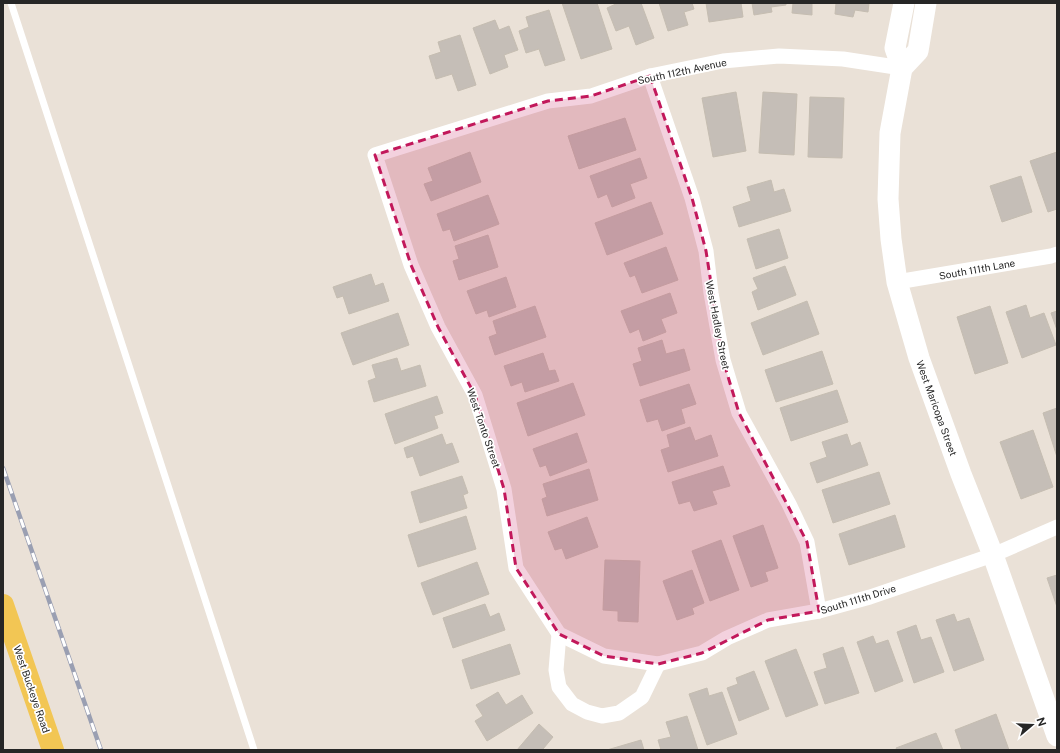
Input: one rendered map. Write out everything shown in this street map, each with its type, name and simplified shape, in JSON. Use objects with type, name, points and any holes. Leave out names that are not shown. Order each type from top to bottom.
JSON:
[{"type":"main road","name":"West Buckeye Road","points":[[3,605],[53,750]]},
{"type":"street","name":"West Maricopa Street","points":[[904,3],[896,48],[902,68],[890,133],[888,199],[891,239],[897,282],[919,358],[961,474],[993,555],[1057,736]]},
{"type":"street","points":[[902,68],[918,51],[926,3]]},
{"type":"street","name":"South 112th Avenue","points":[[375,155],[548,101],[591,96],[650,76],[723,61],[779,56],[844,59],[902,68]]},
{"type":"street","name":"West Hadley Street","points":[[650,76],[692,198],[706,251],[723,360],[739,413],[789,504],[807,542],[819,611]]},
{"type":"street","name":"West Tonto Street","points":[[375,155],[411,265],[438,327],[475,395],[504,489],[516,568],[559,634]]},
{"type":"street","name":"South 111th Lane","points":[[897,282],[1057,254]]},
{"type":"street","name":"South 111th Drive","points":[[559,634],[604,656],[658,664],[702,653],[727,638],[768,620],[819,611],[870,597],[993,555],[1057,527]]},
{"type":"street","points":[[559,634],[556,670],[559,687],[572,704],[587,712],[602,716],[619,713],[642,697],[658,664]]},
{"type":"lane","points":[[11,3],[254,750]]},
{"type":"highlighted area","points":[[650,76],[692,198],[706,251],[723,360],[739,413],[807,542],[819,611],[768,620],[702,653],[658,664],[604,656],[559,634],[516,568],[504,489],[475,395],[438,327],[411,265],[375,155],[548,101],[591,96]]},
{"type":"building","points":[[562,3],[597,3],[612,49],[581,59]]},
{"type":"building","points":[[618,3],[641,3],[654,38],[636,45],[629,26],[616,31],[607,8]]},
{"type":"building","points":[[659,3],[692,3],[694,9],[684,12],[688,25],[668,31]]},
{"type":"building","points":[[706,3],[741,3],[743,17],[709,22]]},
{"type":"building","points":[[752,3],[786,3],[786,5],[771,7],[772,12],[754,15]]},
{"type":"building","points":[[793,3],[812,3],[812,15],[792,13]]},
{"type":"building","points":[[836,3],[869,3],[868,12],[855,10],[853,17],[835,14]]},
{"type":"building","points":[[549,10],[565,60],[545,66],[539,49],[526,53],[519,31],[529,27],[526,17]]},
{"type":"building","points":[[495,20],[499,30],[509,26],[518,50],[504,55],[508,67],[490,74],[473,28]]},
{"type":"building","points":[[460,35],[476,85],[458,91],[452,74],[436,79],[429,56],[441,52],[438,42]]},
{"type":"building","points":[[736,92],[746,151],[713,157],[702,98]]},
{"type":"building","points":[[763,92],[797,94],[794,155],[759,153]]},
{"type":"building","points":[[810,97],[844,98],[842,158],[808,157]]},
{"type":"building","points":[[625,118],[636,150],[579,169],[568,136]]},
{"type":"building","points":[[470,152],[481,182],[431,201],[424,184],[433,181],[428,168]]},
{"type":"building","points":[[1057,152],[1057,209],[1048,212],[1030,161]]},
{"type":"building","points":[[640,158],[647,178],[630,184],[635,198],[612,207],[607,194],[598,198],[590,176]]},
{"type":"building","points":[[1021,176],[1032,212],[1002,222],[990,186]]},
{"type":"building","points":[[771,180],[774,192],[784,189],[791,211],[739,227],[733,207],[751,201],[747,187]]},
{"type":"building","points":[[488,195],[499,224],[454,241],[450,229],[443,231],[437,214]]},
{"type":"building","points":[[651,202],[663,234],[607,255],[595,223]]},
{"type":"building","points":[[779,229],[788,258],[756,269],[747,239]]},
{"type":"building","points":[[488,235],[498,267],[459,280],[453,261],[459,259],[455,246]]},
{"type":"building","points":[[666,247],[678,280],[642,293],[635,275],[630,277],[624,263]]},
{"type":"building","points":[[785,266],[796,295],[758,310],[752,292],[758,289],[753,278]]},
{"type":"building","points":[[371,274],[375,286],[383,283],[389,301],[349,314],[343,296],[337,298],[333,287]]},
{"type":"building","points":[[506,277],[516,307],[489,317],[487,310],[476,314],[467,291]]},
{"type":"building","points":[[670,293],[677,313],[661,319],[666,332],[643,341],[639,329],[630,333],[621,311]]},
{"type":"building","points":[[807,301],[819,334],[763,355],[751,323]]},
{"type":"building","points":[[1026,305],[1030,318],[1044,313],[1056,345],[1022,358],[1006,312]]},
{"type":"building","points":[[535,306],[546,337],[495,355],[489,337],[497,334],[493,321]]},
{"type":"building","points":[[990,306],[1008,363],[975,374],[957,317]]},
{"type":"building","points":[[1057,311],[1057,330],[1051,313]]},
{"type":"building","points":[[398,313],[409,345],[353,365],[341,333]]},
{"type":"building","points":[[662,340],[666,354],[684,349],[690,370],[640,386],[633,364],[642,361],[638,348]]},
{"type":"building","points":[[822,351],[833,384],[776,402],[765,370]]},
{"type":"building","points":[[543,353],[549,371],[555,370],[559,381],[525,392],[522,382],[511,386],[504,366]]},
{"type":"building","points":[[397,358],[401,371],[420,365],[426,386],[374,402],[368,381],[376,378],[372,365]]},
{"type":"building","points":[[573,383],[585,415],[528,436],[517,403]]},
{"type":"building","points":[[689,384],[696,404],[681,409],[685,423],[662,431],[658,419],[647,422],[640,400]]},
{"type":"building","points":[[837,390],[848,422],[791,441],[780,408]]},
{"type":"building","points":[[437,396],[443,413],[434,416],[438,428],[395,444],[385,414]]},
{"type":"building","points":[[1057,408],[1057,457],[1043,413]]},
{"type":"building","points":[[690,427],[695,441],[711,435],[718,456],[668,472],[661,450],[670,447],[667,435]]},
{"type":"building","points":[[1033,430],[1053,487],[1021,499],[1000,442]]},
{"type":"building","points":[[577,433],[587,462],[550,476],[546,465],[540,467],[533,449]]},
{"type":"building","points":[[442,434],[446,445],[452,443],[459,462],[420,476],[413,456],[407,458],[404,448]]},
{"type":"building","points":[[847,434],[851,446],[860,442],[868,465],[817,483],[810,463],[827,457],[822,442]]},
{"type":"building","points":[[723,466],[730,486],[712,491],[717,504],[694,511],[690,501],[679,504],[672,482]]},
{"type":"building","points":[[589,469],[598,500],[547,516],[542,499],[547,497],[543,484]]},
{"type":"building","points":[[879,472],[890,504],[833,523],[822,490]]},
{"type":"building","points":[[462,476],[468,493],[463,495],[467,508],[420,523],[411,492]]},
{"type":"building","points":[[895,515],[905,547],[849,565],[839,534]]},
{"type":"building","points":[[466,516],[476,549],[418,567],[408,535]]},
{"type":"building","points":[[587,517],[598,547],[566,559],[562,548],[555,550],[548,532]]},
{"type":"building","points":[[763,525],[778,568],[765,572],[768,581],[751,587],[733,536]]},
{"type":"building","points":[[721,540],[739,590],[710,601],[692,551]]},
{"type":"building","points":[[605,560],[640,561],[638,622],[618,621],[618,611],[603,610]]},
{"type":"building","points":[[477,562],[489,594],[433,615],[421,583]]},
{"type":"building","points":[[692,570],[704,603],[692,608],[694,614],[677,620],[663,581]]},
{"type":"building","points":[[1057,575],[1057,607],[1047,578]]},
{"type":"building","points":[[485,604],[490,617],[499,613],[505,630],[453,648],[443,618]]},
{"type":"building","points":[[954,614],[957,622],[969,618],[984,660],[954,671],[936,620]]},
{"type":"building","points":[[916,625],[921,640],[931,637],[944,672],[914,683],[897,632]]},
{"type":"building","points":[[873,636],[876,644],[888,640],[903,681],[875,692],[857,642]]},
{"type":"building","points":[[510,644],[520,674],[471,689],[462,660]]},
{"type":"building","points":[[843,647],[859,693],[825,704],[814,672],[827,668],[823,654]]},
{"type":"building","points":[[796,649],[818,705],[786,717],[765,661]]},
{"type":"building","points":[[754,671],[769,709],[739,721],[727,688],[738,684],[736,678]]},
{"type":"building","points":[[707,688],[709,696],[722,692],[737,734],[707,745],[689,694]]},
{"type":"building","points":[[498,692],[506,705],[522,695],[533,713],[487,741],[475,721],[483,716],[476,705]]},
{"type":"building","points":[[996,714],[1009,750],[962,750],[955,730]]},
{"type":"building","points":[[687,716],[698,750],[661,750],[658,740],[671,737],[666,722]]},
{"type":"building","points":[[539,724],[553,737],[543,749],[545,750],[517,750]]},
{"type":"building","points":[[936,733],[943,750],[897,750],[896,748]]},
{"type":"building","points":[[641,740],[644,750],[607,750]]},
{"type":"railway","points":[[3,468],[101,750]]}]
